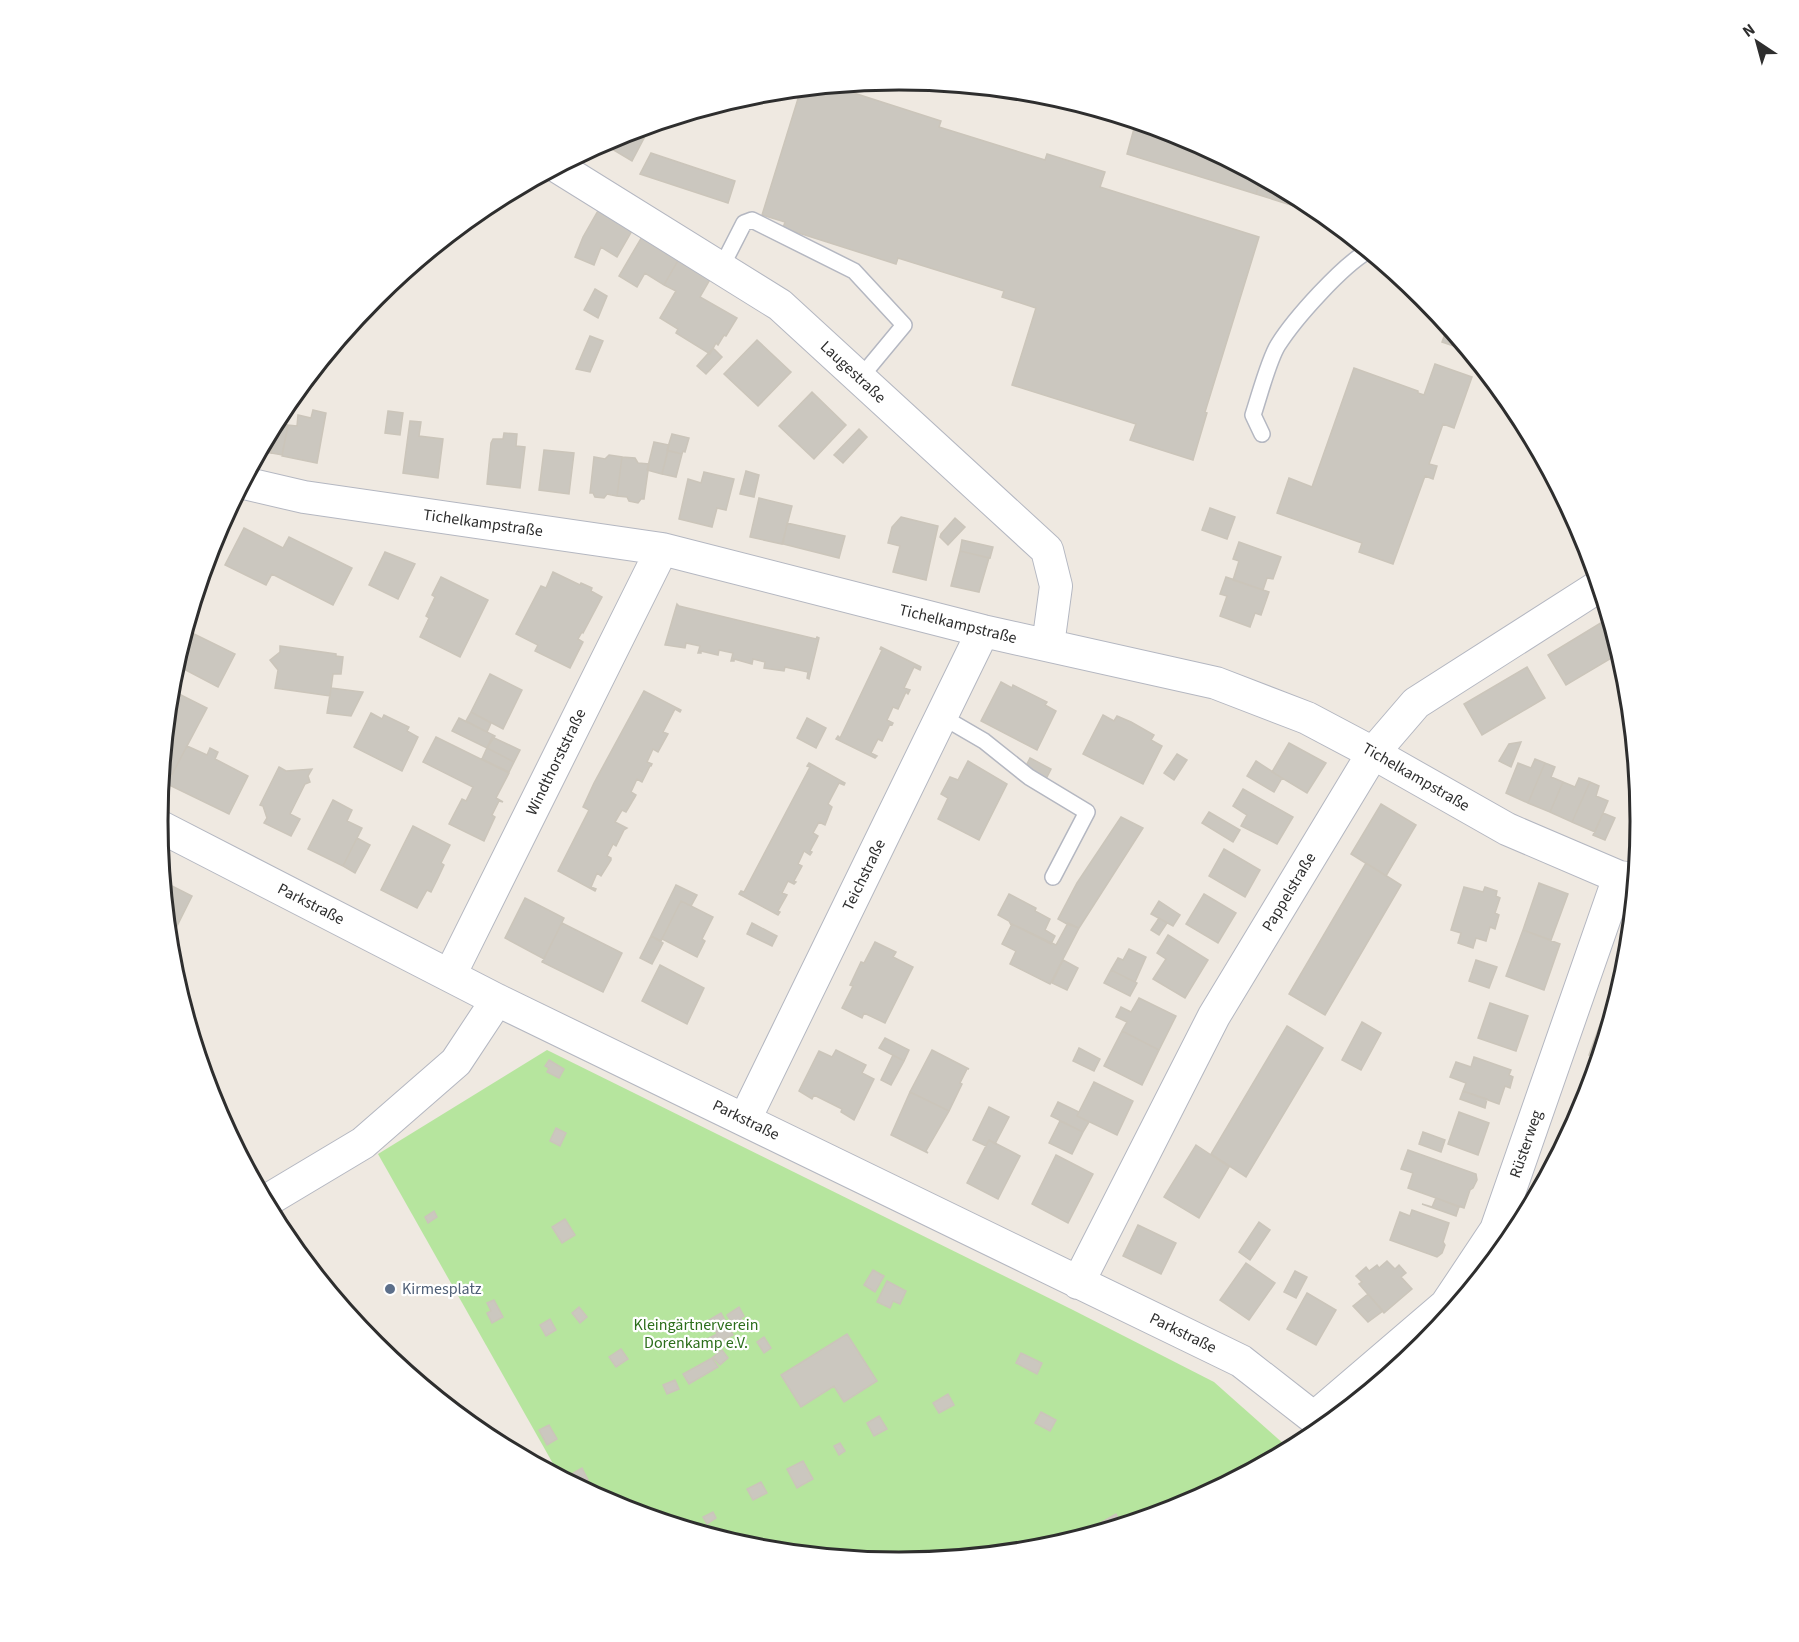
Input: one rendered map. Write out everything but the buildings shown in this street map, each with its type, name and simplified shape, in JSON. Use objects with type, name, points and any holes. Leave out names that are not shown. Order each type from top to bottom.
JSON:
[{"type":"street","name":"Laugestraße","points":[[565,171],[780,305],[1047,550],[1056,586],[1048,645]]},
{"type":"street","name":"Tichelkampstraße","points":[[251,485],[304,497],[662,549],[983,631],[1216,683],[1307,718],[1507,829],[1627,878]]},
{"type":"street","name":"Windthorststraße","points":[[450,975],[662,549]]},
{"type":"street","name":"Pappelstraße","points":[[1078,1283],[1214,1016],[1373,753],[1416,703],[1593,590]]},
{"type":"street","name":"Teichstraße","points":[[745,1119],[983,631]]},
{"type":"street","name":"Parkstraße","points":[[168,831],[497,1000],[1241,1361],[1315,1422]]},
{"type":"street","name":"Rüsterweg","points":[[1331,1411],[1446,1305],[1496,1230],[1627,878]]},
{"type":"street","points":[[272,1196],[363,1143],[456,1062],[497,1000]]},
{"type":"lane","points":[[721,268],[744,223],[752,220],[854,271],[904,325],[860,378]]},
{"type":"lane","points":[[1262,434],[1253,415],[1277,346],[1325,290],[1362,255]]},
{"type":"lane","points":[[941,716],[984,741],[1029,777],[1087,812],[1053,876]]},
{"type":"green space","name":"Kleingärtnerverein Dorenkamp e.V.","points":[[547,1050],[1214,1382],[1283,1443],[1223,1477],[1134,1513],[1089,1527],[995,1546],[900,1552],[804,1546],[710,1527],[665,1513],[576,1477],[554,1465],[378,1154]]},
{"type":"place","name":"Kirmesplatz","points":[[390,1289]]}]
